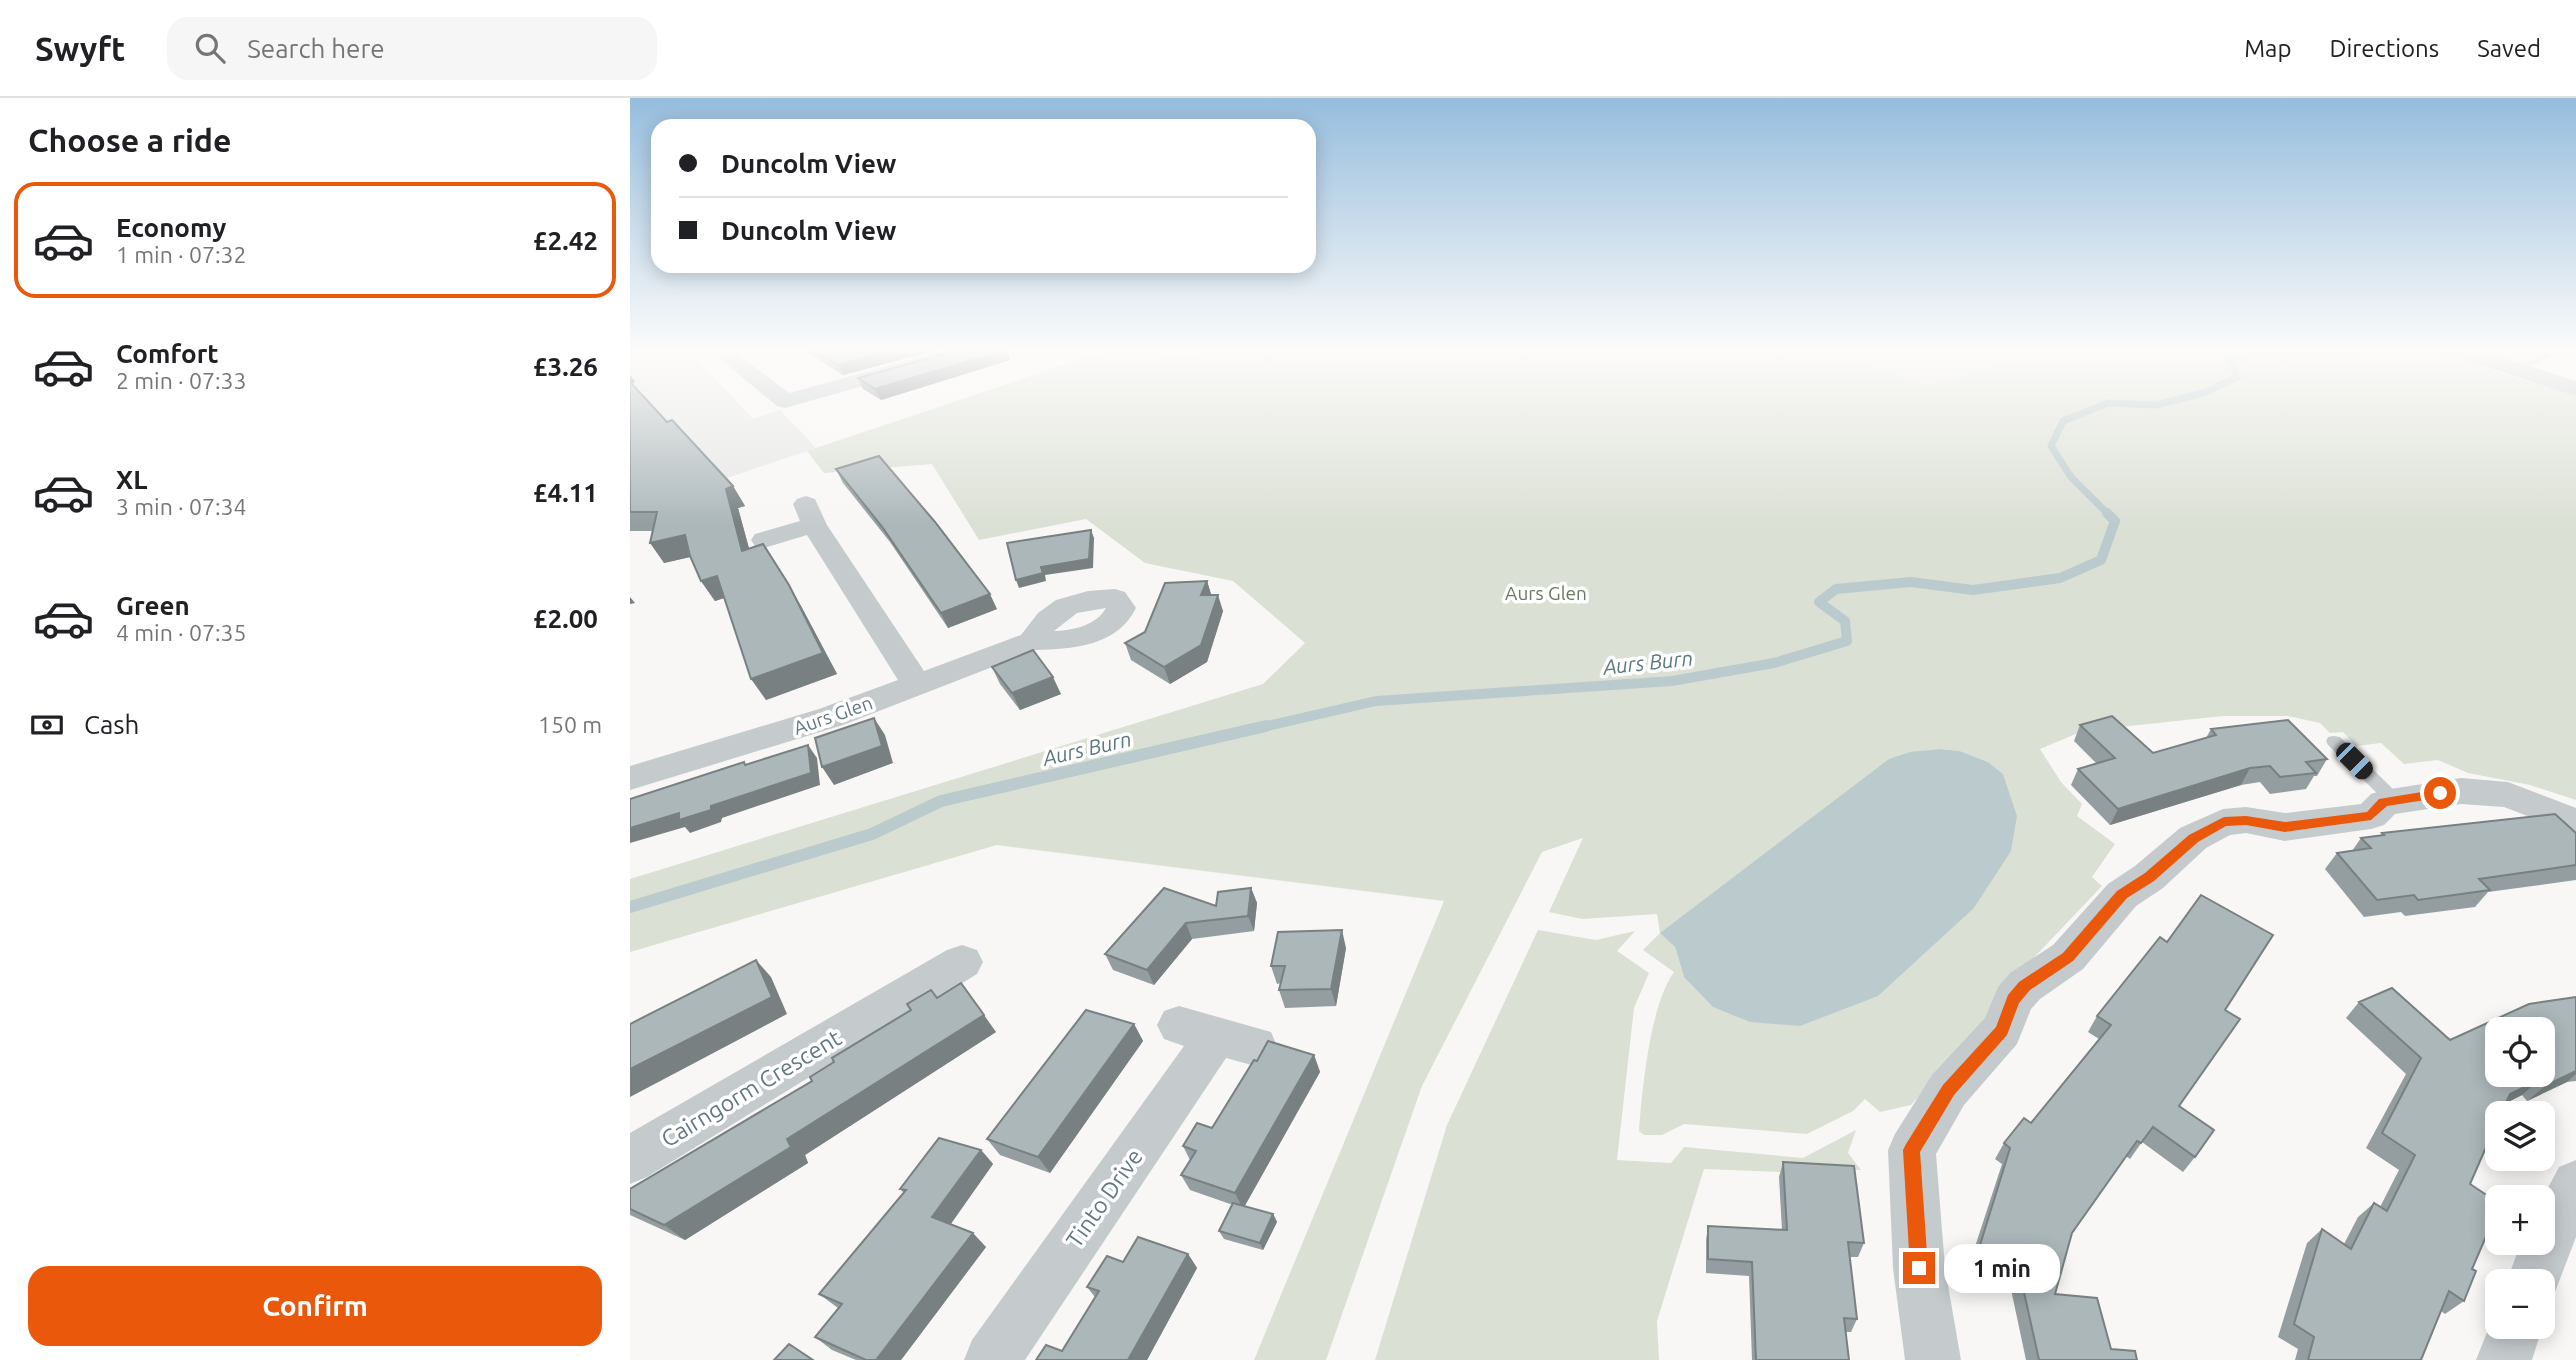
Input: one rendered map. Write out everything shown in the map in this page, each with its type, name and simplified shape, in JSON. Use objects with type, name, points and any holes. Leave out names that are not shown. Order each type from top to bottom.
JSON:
[{"type":"street","points":[[764,540],[810,514],[917,685]]},
{"type":"street","name":"Aurs Glen","points":[[630,778],[831,717],[1032,641]]},
{"type":"street","points":[[1933,1360],[1919,1268],[1912,1150],[1948,1090],[2002,1030],[2013,1000],[2025,986],[2068,957],[2122,895],[2149,877],[2193,838],[2224,822],[2246,820],[2285,827],[2371,816],[2384,803],[2394,800],[2462,791],[2508,794],[2576,822]]},
{"type":"street","name":"Cairngorm Crescent","points":[[630,1160],[868,1009],[962,962]]},
{"type":"street","name":"Tinto Drive","points":[[992,1360],[1216,1036]]},
{"type":"street","points":[[2537,1269],[2548,1239],[2576,1184]]},
{"type":"street","points":[[2504,1360],[2511,1339]]},
{"type":"lane","points":[[2334,741],[2394,800]]},
{"type":"shaded area","points":[[630,407],[742,407],[753,419],[780,410],[816,448],[630,511]]},
{"type":"shaded area","points":[[1941,749],[1960,751],[1988,762],[2003,774],[2017,816],[2011,851],[1974,908],[1878,996],[1800,1026],[1750,1022],[1713,1007],[1684,977],[1675,947],[1660,933],[1889,759],[1910,752]]},
{"type":"green space","name":"Aurs Glen","points":[[938,407],[2576,407],[2576,800],[2530,785],[2468,773],[2438,760],[2404,764],[2381,743],[2356,746],[2343,732],[2330,733],[2320,723],[2288,716],[2223,716],[2083,731],[2040,749],[2061,782],[2082,804],[2077,816],[2115,844],[2092,877],[2102,886],[2028,964],[1991,1015],[1911,1105],[1880,1112],[1865,1099],[1853,1111],[1807,1134],[1684,1124],[1662,1135],[1644,1135],[1639,1131],[1653,1026],[1674,972],[1643,950],[1660,933],[1657,914],[1582,919],[1549,912],[1583,838],[1542,852],[1422,1086],[1326,1360],[1254,1360],[1444,901],[997,845],[630,952],[630,879],[1263,684],[1305,643],[1233,581],[1145,563],[1086,519],[979,540],[932,464],[824,473],[807,451]],"holes":[[[1941,749],[1960,751],[1988,762],[1684,977],[1675,947],[1661,933]]]},
{"type":"green space","points":[[1538,930],[1596,940],[1635,931],[1617,951],[1649,973],[1634,1008],[1617,1160],[1671,1163],[1684,1147],[1803,1158],[1856,1130],[1848,1153],[1861,1170],[1789,1168],[1780,1172],[1704,1169],[1657,1321],[1659,1360],[1375,1360],[1447,1125]]},
{"type":"building","points":[[630,407],[653,407],[667,422],[672,420],[733,486],[726,489],[742,551],[763,544],[789,585],[823,653],[751,679],[717,576],[701,581],[690,556],[685,535],[650,543],[657,512],[630,512]]},
{"type":"building","points":[[879,456],[935,522],[990,594],[941,613],[883,528],[836,469]]},
{"type":"building","points":[[1091,530],[1089,559],[1041,567],[1043,573],[1016,580],[1007,543]]},
{"type":"building","points":[[1207,581],[1201,595],[1218,595],[1201,645],[1164,667],[1125,643],[1145,632],[1165,583]]},
{"type":"building","points":[[1033,650],[1053,677],[1012,693],[992,667]]},
{"type":"building","points":[[2112,716],[2153,753],[2216,735],[2211,729],[2288,720],[2327,759],[2306,762],[2316,773],[2280,777],[2270,766],[2250,768],[2118,809],[2078,769],[2115,758],[2080,725]]},
{"type":"building","points":[[874,718],[882,746],[822,767],[815,738]]},
{"type":"building","points":[[808,745],[811,773],[711,806],[711,810],[679,820],[679,813],[630,828],[630,799],[744,762],[745,765]]},
{"type":"building","points":[[2555,814],[2576,833],[2576,865],[2479,879],[2490,890],[2418,900],[2414,895],[2377,900],[2337,853],[2371,848],[2361,838],[2384,835],[2382,833]]},
{"type":"building","points":[[1164,888],[1216,906],[1218,892],[1251,888],[1248,916],[1186,923],[1147,970],[1105,954]]},
{"type":"building","points":[[2201,895],[2273,935],[2225,1010],[2240,1019],[2179,1106],[2214,1130],[2195,1157],[2153,1127],[2141,1143],[2137,1141],[2072,1233],[2055,1294],[2097,1298],[2111,1349],[2135,1351],[2137,1360],[2039,1360],[2018,1265],[1980,1245],[2010,1148],[2004,1143],[2024,1118],[2031,1123],[2111,1025],[2097,1016],[2160,937],[2167,942]]},
{"type":"building","points":[[1342,930],[1331,989],[1279,990],[1285,966],[1271,966],[1278,932]]},
{"type":"building","points":[[756,960],[772,997],[630,1069],[630,1024]]},
{"type":"building","points":[[961,983],[984,1015],[787,1139],[791,1147],[664,1225],[630,1209],[630,1189],[812,1081],[810,1077],[834,1062],[832,1058],[911,1010],[907,1004],[931,990],[937,998]]},
{"type":"building","points":[[2392,988],[2450,1040],[2485,1024],[2485,1087],[2524,1087],[2510,1094],[2507,1101],[2485,1101],[2485,1150],[2470,1184],[2485,1194],[2485,1239],[2472,1269],[2476,1271],[2464,1301],[2449,1291],[2421,1360],[2308,1360],[2314,1337],[2294,1324],[2322,1229],[2351,1249],[2374,1203],[2387,1211],[2415,1155],[2382,1133],[2421,1058],[2359,1002]]},
{"type":"building","points":[[2576,997],[2576,1071],[2555,1081],[2555,1017],[2500,1017],[2529,1004]]},
{"type":"building","points":[[1086,1010],[1134,1024],[1038,1157],[987,1139]]},
{"type":"building","points":[[1268,1041],[1314,1055],[1235,1193],[1181,1175],[1196,1151],[1183,1146],[1197,1123],[1212,1128]]},
{"type":"building","points":[[939,1138],[981,1150],[932,1217],[973,1233],[876,1360],[866,1360],[815,1337],[842,1304],[819,1294],[906,1190],[900,1189]]},
{"type":"building","points":[[1783,1162],[1854,1166],[1864,1243],[1848,1242],[1857,1319],[1844,1318],[1849,1360],[1756,1360],[1752,1262],[1708,1259],[1708,1226],[1787,1230]]},
{"type":"building","points":[[1233,1203],[1273,1214],[1260,1243],[1219,1231]]},
{"type":"building","points":[[1138,1237],[1188,1254],[1128,1360],[1036,1360],[1046,1345],[1062,1351],[1099,1291],[1087,1287],[1107,1256],[1123,1262]]},
{"type":"building","points":[[789,1344],[813,1360],[774,1360]]},
{"type":"waterway","name":"Aurs Burn","points":[[1258,728],[1376,701],[1672,681],[1774,663],[1847,641],[1845,621],[1819,602],[1836,589],[1911,582],[1973,590],[2060,578],[2101,560],[2115,521],[2071,477],[2051,446],[2063,421],[2098,407]]},
{"type":"waterway","name":"Aurs Burn","points":[[630,907],[872,834],[941,801],[1266,726]]},
{"type":"route","points":[[1919,1268],[1912,1150],[1948,1090],[2002,1030],[2013,1000],[2025,986],[2068,957],[2122,895],[2149,877],[2193,838],[2224,822],[2246,820],[2285,827],[2371,816],[2384,803],[2440,793]]}]
